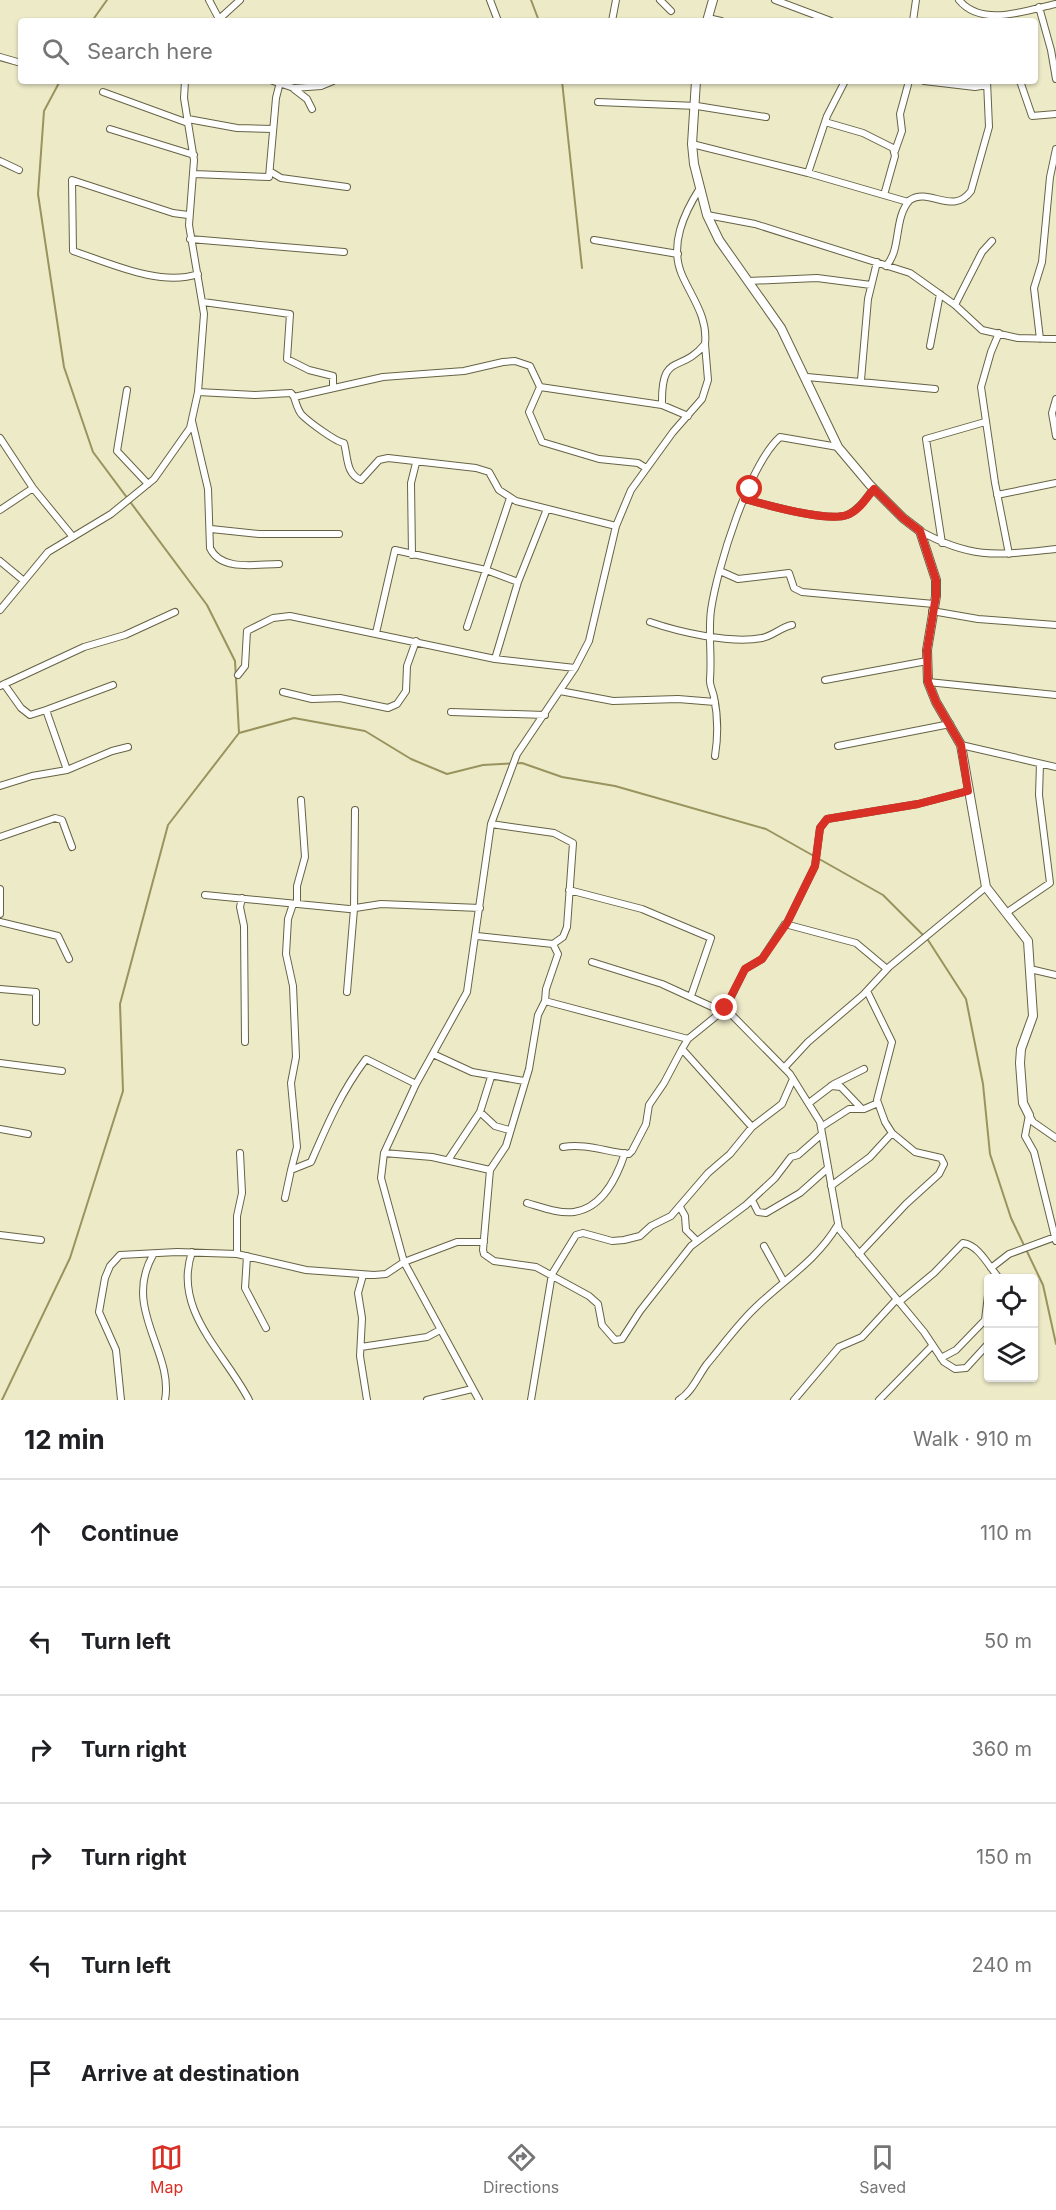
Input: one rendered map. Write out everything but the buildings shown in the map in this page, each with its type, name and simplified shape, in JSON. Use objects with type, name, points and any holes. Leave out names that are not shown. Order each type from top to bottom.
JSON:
[{"type":"street","points":[[209,0],[217,18]]},
{"type":"street","points":[[220,18],[240,0]]},
{"type":"street","points":[[489,0],[497,18]]},
{"type":"street","points":[[613,18],[616,0]]},
{"type":"street","points":[[660,0],[671,11]]},
{"type":"street","points":[[708,18],[713,0]]},
{"type":"street","points":[[775,0],[823,18]]},
{"type":"street","points":[[913,18],[916,0]]},
{"type":"street","points":[[959,0],[986,18],[1056,4]]},
{"type":"street","points":[[1040,8],[1052,50],[1056,79]]},
{"type":"street","points":[[1017,12],[1017,18]]},
{"type":"street","points":[[0,57],[18,62]]},
{"type":"street","points":[[0,610],[48,552],[111,514],[148,484],[165,466],[188,433],[198,392],[203,302],[190,239],[188,215],[194,174],[194,155],[184,98],[185,84]]},
{"type":"street","points":[[194,174],[269,177],[280,84]]},
{"type":"street","points":[[285,84],[294,88],[307,99],[312,109]]},
{"type":"street","points":[[294,88],[326,84]]},
{"type":"street","points":[[696,84],[692,144],[706,215],[719,240],[781,328],[807,377],[838,447],[874,489],[903,518],[942,543],[974,553],[1009,554],[1056,549]]},
{"type":"street","points":[[808,172],[825,122],[844,84]]},
{"type":"street","points":[[884,195],[902,131],[900,114],[908,84]]},
{"type":"street","points":[[950,84],[975,87],[984,84]]},
{"type":"street","points":[[886,266],[892,259],[897,228],[908,202],[918,196],[956,202],[971,191],[989,127],[987,84]]},
{"type":"street","points":[[1021,84],[1032,116],[1056,114]]},
{"type":"street","points":[[103,92],[188,121],[237,128],[273,129]]},
{"type":"street","points":[[598,102],[693,106],[766,117]]},
{"type":"street","points":[[825,122],[868,135],[895,151]]},
{"type":"street","points":[[111,129],[194,155]]},
{"type":"street","points":[[692,144],[808,172],[908,202]]},
{"type":"street","points":[[1040,339],[1034,288],[1041,262],[1050,177],[1056,151]]},
{"type":"street","points":[[0,161],[19,170]]},
{"type":"street","points":[[271,172],[281,178],[347,187]]},
{"type":"street","points":[[188,215],[173,213],[72,180],[74,251],[162,276],[187,277],[198,274]]},
{"type":"street","points":[[479,1400],[404,1262],[381,1178],[384,1154],[416,1084],[467,992],[477,936],[491,824],[516,754],[545,715],[589,641],[616,526],[631,490],[702,399],[708,380],[703,317],[681,273],[678,254],[679,232],[684,213],[700,188]]},
{"type":"street","points":[[706,215],[755,224],[877,262],[917,277],[956,305],[977,327],[1018,338],[1056,339]]},
{"type":"street","points":[[190,239],[344,252]]},
{"type":"street","points":[[594,240],[678,254]]},
{"type":"street","points":[[956,305],[982,252],[992,241]]},
{"type":"street","points":[[861,380],[871,285],[877,262]]},
{"type":"street","points":[[749,281],[817,278],[871,285]]},
{"type":"street","points":[[930,346],[940,294]]},
{"type":"street","points":[[203,302],[290,314],[287,359],[309,370],[333,376],[333,387]]},
{"type":"street","points":[[999,333],[981,387],[997,495],[1009,554]]},
{"type":"street","points":[[662,405],[665,372],[670,366],[697,352],[705,344]]},
{"type":"street","points":[[294,397],[383,377],[464,370],[496,362],[515,361],[530,366],[540,387],[530,412],[542,442],[561,450],[599,459],[632,462],[646,468]]},
{"type":"street","points":[[807,377],[861,380],[935,389]]},
{"type":"street","points":[[540,387],[662,405],[688,416]]},
{"type":"street","points":[[126,390],[117,452],[148,484]]},
{"type":"street","points":[[198,392],[255,395],[291,393],[301,415],[319,426],[335,441],[344,443],[350,473],[361,480],[380,460],[388,458],[487,471],[499,490],[510,498],[616,526]]},
{"type":"street","points":[[1056,399],[1052,413],[1056,436]]},
{"type":"street","points":[[192,421],[208,489],[210,548],[218,560],[226,564],[279,564]]},
{"type":"street","points":[[942,543],[926,439],[985,422]]},
{"type":"street","points":[[715,756],[717,739],[715,702],[710,682],[711,611],[728,540],[764,459],[780,437],[838,447]]},
{"type":"street","points":[[0,438],[33,488],[74,537]]},
{"type":"street","points":[[412,555],[411,483],[416,463]]},
{"type":"street","points":[[997,495],[1056,483]]},
{"type":"street","points":[[0,510],[33,488]]},
{"type":"street","points":[[745,499],[779,509],[838,517],[855,511],[874,489]]},
{"type":"street","points":[[467,627],[510,498]]},
{"type":"street","points":[[495,659],[518,582],[547,509]]},
{"type":"street","points":[[211,529],[259,534],[339,534]]},
{"type":"street","points":[[920,531],[936,580],[927,661],[928,682],[936,702],[961,745],[986,887],[1028,940],[1033,1016],[1021,1049],[1023,1102],[1033,1122],[1056,1138]]},
{"type":"street","points":[[376,633],[392,552],[400,550],[412,555],[486,570],[518,582]]},
{"type":"street","points":[[0,561],[24,580]]},
{"type":"street","points":[[720,571],[738,579],[789,573],[794,588],[802,592],[933,607],[978,619],[1056,626]]},
{"type":"street","points":[[113,685],[30,715],[21,708],[2,685],[84,647],[125,635],[175,612]]},
{"type":"street","points":[[238,675],[245,666],[247,631],[273,618],[290,616],[495,659],[575,668]]},
{"type":"street","points":[[650,622],[683,634],[746,640],[763,638],[792,625]]},
{"type":"street","points":[[283,692],[312,699],[340,698],[388,708],[397,704],[406,691],[407,666],[416,641]]},
{"type":"street","points":[[825,680],[927,661]]},
{"type":"street","points":[[928,682],[1056,694]]},
{"type":"street","points":[[560,691],[612,701],[678,699],[715,702]]},
{"type":"street","points":[[46,710],[67,770]]},
{"type":"street","points":[[451,712],[545,715]]},
{"type":"street","points":[[838,746],[950,724]]},
{"type":"street","points":[[961,745],[1056,767]]},
{"type":"street","points":[[0,786],[32,776],[67,770],[112,751],[128,747]]},
{"type":"street","points":[[1006,914],[1050,883],[1039,795],[1040,764]]},
{"type":"street","points":[[563,1147],[574,1145],[625,1153],[633,1151],[646,1124],[649,1105],[688,1039],[723,1009],[745,969],[762,959],[787,923],[815,866],[820,828],[827,819],[918,804],[968,791]]},
{"type":"street","points":[[285,1198],[297,1147],[291,1083],[296,1057],[293,996],[286,954],[288,920],[295,904],[304,857],[301,800]]},
{"type":"street","points":[[347,992],[354,909],[355,810]]},
{"type":"street","points":[[0,837],[55,819],[62,820],[72,847]]},
{"type":"street","points":[[477,936],[553,944],[566,932],[574,846],[567,838],[554,833],[491,824]]},
{"type":"street","points":[[784,1068],[808,1042],[867,991],[887,969],[986,887]]},
{"type":"street","points":[[0,889],[0,914]]},
{"type":"street","points":[[569,890],[642,909],[711,938],[691,996]]},
{"type":"street","points":[[205,895],[354,909],[381,904],[480,908]]},
{"type":"street","points":[[242,898],[240,907],[244,927],[245,1042]]},
{"type":"street","points":[[0,922],[58,936],[69,959]]},
{"type":"street","points":[[787,923],[820,935],[856,943],[887,969]]},
{"type":"street","points":[[553,944],[558,954],[546,989],[545,1001],[538,1015],[529,1069],[506,1146],[490,1170],[484,1254],[494,1261],[536,1267],[552,1274],[598,1304],[602,1324],[615,1340],[622,1339],[664,1279],[698,1241],[752,1200],[775,1178],[785,1162],[849,1109],[863,1109],[878,1103]]},
{"type":"street","points":[[592,962],[607,964],[630,976],[662,984],[723,1009],[742,1022],[794,1079],[822,1130],[837,1226],[930,1339],[932,1346],[948,1366],[961,1370],[984,1348]]},
{"type":"street","points":[[1030,969],[1056,975]]},
{"type":"street","points":[[0,989],[36,992],[36,1022]]},
{"type":"street","points":[[859,1254],[943,1168],[941,1158],[915,1152],[892,1133],[878,1103],[892,1042],[867,991]]},
{"type":"street","points":[[545,1001],[688,1039]]},
{"type":"street","points":[[682,1049],[752,1127]]},
{"type":"street","points":[[433,1054],[491,1077],[524,1081]]},
{"type":"street","points":[[291,1170],[310,1162],[329,1115],[347,1083],[366,1059],[416,1084]]},
{"type":"street","points":[[0,1063],[62,1071]]},
{"type":"street","points":[[809,1103],[831,1086],[864,1069]]},
{"type":"street","points":[[448,1160],[480,1112],[491,1077]]},
{"type":"street","points":[[531,1400],[552,1274],[579,1234],[612,1240],[631,1238],[642,1234],[680,1208],[705,1177],[730,1154],[752,1127],[782,1104],[794,1079]]},
{"type":"street","points":[[831,1086],[841,1087],[863,1109]]},
{"type":"street","points":[[480,1112],[495,1126],[510,1131]]},
{"type":"street","points":[[991,1268],[1009,1254],[1055,1239],[1053,1212],[1034,1152],[1025,1136],[1029,1115]]},
{"type":"street","points":[[0,1129],[28,1134]]},
{"type":"street","points":[[831,1186],[870,1157],[892,1133]]},
{"type":"street","points":[[237,1254],[237,1216],[242,1193],[240,1153]]},
{"type":"street","points":[[527,1203],[575,1212],[594,1203],[616,1180],[625,1153]]},
{"type":"street","points":[[384,1154],[448,1160],[490,1170]]},
{"type":"street","points":[[752,1200],[758,1212],[766,1213],[800,1193],[828,1168]]},
{"type":"street","points":[[680,1208],[686,1216],[686,1230],[698,1241]]},
{"type":"street","points":[[679,1400],[690,1390],[739,1325],[820,1251],[837,1226]]},
{"type":"street","points":[[0,1235],[41,1240]]},
{"type":"street","points":[[121,1400],[121,1374],[116,1350],[99,1316],[105,1278],[110,1266],[120,1255],[192,1252],[237,1254],[306,1270],[363,1275],[386,1274],[404,1262],[457,1242],[484,1242]]},
{"type":"street","points":[[794,1400],[839,1347],[862,1337],[898,1301],[934,1273],[963,1243],[973,1247],[996,1274]]},
{"type":"street","points":[[764,1246],[784,1282]]},
{"type":"street","points":[[192,1252],[187,1275],[191,1303],[220,1358],[249,1400]]},
{"type":"street","points":[[153,1255],[147,1268],[143,1303],[165,1378],[165,1400]]},
{"type":"street","points":[[247,1256],[245,1288],[266,1328]]},
{"type":"street","points":[[363,1275],[358,1293],[362,1318],[361,1347],[367,1400]]},
{"type":"street","points":[[941,1358],[956,1350],[984,1324]]},
{"type":"street","points":[[361,1347],[427,1337],[440,1330]]},
{"type":"street","points":[[879,1400],[932,1346]]},
{"type":"street","points":[[427,1400],[472,1389]]},
{"type":"waterway","points":[[94,18],[107,0]]},
{"type":"waterway","points":[[531,0],[538,18]]},
{"type":"waterway","points":[[2,1400],[70,1258],[123,1091],[120,1004],[168,825],[239,733],[235,661],[207,605],[93,452],[64,367],[38,194],[44,111],[58,84]]},
{"type":"waterway","points":[[562,84],[582,268]]},
{"type":"waterway","points":[[239,733],[294,718],[365,731],[411,759],[447,774],[483,765],[522,763],[562,777],[615,786],[766,829],[883,895],[928,940],[966,999],[983,1084],[990,1154],[1011,1218],[1043,1285],[1056,1344]]},
{"type":"route","points":[[725,1008],[745,969],[762,959],[787,923],[815,866],[820,828],[827,819],[918,804],[968,791],[961,745],[936,702],[928,682],[927,650],[936,596],[936,580],[920,531],[903,518],[874,489],[855,511],[838,517],[779,509],[745,499],[750,489]]}]
